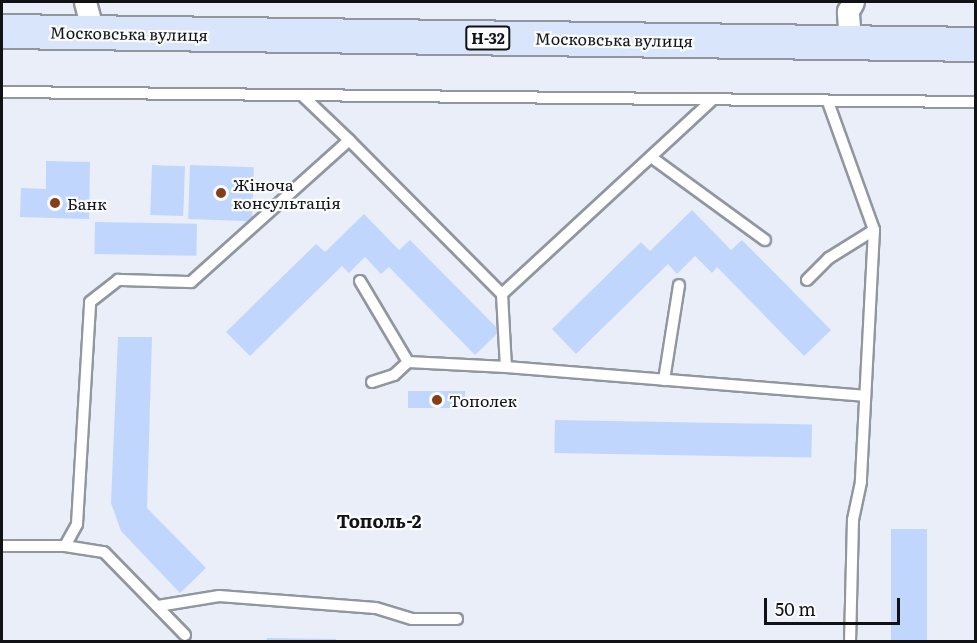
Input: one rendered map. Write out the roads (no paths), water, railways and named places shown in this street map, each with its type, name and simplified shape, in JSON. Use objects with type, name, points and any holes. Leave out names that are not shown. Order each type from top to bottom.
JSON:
[{"type":"main road","name":"Московська вулиця","points":[[2,31],[89,17],[850,42],[975,44]]},
{"type":"street","points":[[850,42],[848,11],[853,2]]},
{"type":"lane","points":[[2,92],[975,102]]},
{"type":"lane","points":[[303,96],[502,294],[506,367]]},
{"type":"lane","points":[[502,294],[711,101]]},
{"type":"lane","points":[[828,102],[874,230],[861,482],[853,520],[850,642]]},
{"type":"lane","points":[[65,546],[77,524],[90,302],[118,280],[191,282],[349,140]]},
{"type":"lane","points":[[651,157],[765,240]]},
{"type":"lane","points":[[807,280],[829,258],[874,230]]},
{"type":"lane","points":[[360,281],[408,362]]},
{"type":"lane","points":[[664,380],[679,285]]},
{"type":"lane","points":[[372,382],[394,375],[408,362],[506,367],[864,396]]},
{"type":"lane","points":[[2,546],[65,546],[104,552],[185,635]]},
{"type":"lane","points":[[158,606],[219,596],[376,608],[412,619],[457,619]]},
{"type":"place","name":"Жіноча консультація","points":[[221,193]]},
{"type":"place","name":"Банк","points":[[55,203]]},
{"type":"place","name":"Тополек","points":[[437,400]]},
{"type":"district","name":"Тополь-2","points":[[379,521]]}]
